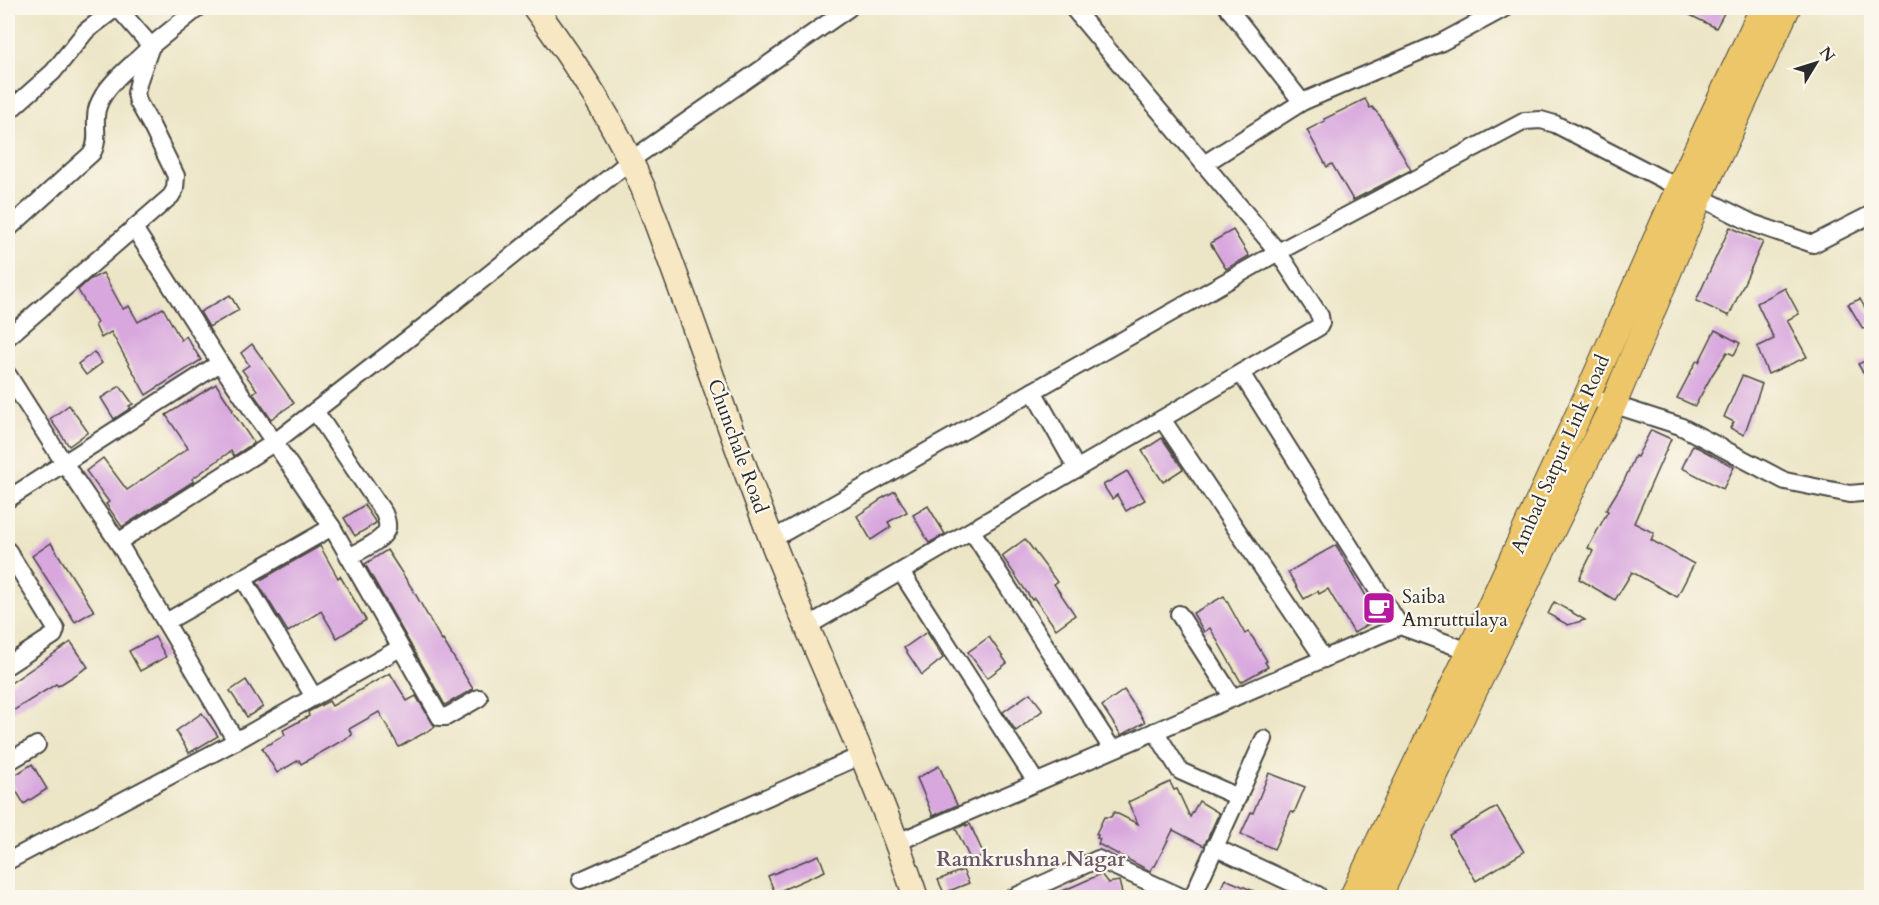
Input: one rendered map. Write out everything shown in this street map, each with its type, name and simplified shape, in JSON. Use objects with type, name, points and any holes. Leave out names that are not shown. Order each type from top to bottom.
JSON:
[{"type":"main road","name":"Ambad Satpur Link Road","points":[[1352,897],[1613,405],[1688,193],[1763,8]]},
{"type":"main road","name":"Ambad Satpur Link Road","points":[[1378,897],[1587,396],[1688,193],[1787,8]]},
{"type":"street","points":[[8,112],[52,72],[86,31],[117,8],[151,46]]},
{"type":"street","points":[[8,229],[92,153],[96,143],[95,121],[98,105],[105,93],[151,46],[198,8]]},
{"type":"street","name":"Chunchale Road","points":[[535,8],[590,87],[631,160],[656,221],[771,540],[898,842],[916,897]]},
{"type":"street","points":[[118,542],[275,442],[431,321],[631,160],[849,8]]},
{"type":"street","points":[[806,627],[1319,327],[1321,323],[1320,316],[1278,252],[1073,8]]},
{"type":"street","points":[[1228,8],[1302,102]]},
{"type":"street","points":[[1204,164],[1302,102],[1442,42],[1505,8]]},
{"type":"street","points":[[8,337],[171,196],[176,189],[176,176],[138,102],[136,93],[151,46]]},
{"type":"street","points":[[771,540],[1278,252],[1525,121],[1534,120],[1555,124],[1688,193],[1752,223],[1813,244],[1872,214]]},
{"type":"street","points":[[134,228],[220,363],[332,527],[440,717],[446,717],[479,698]]},
{"type":"street","points":[[8,499],[220,363]]},
{"type":"street","points":[[1241,373],[1400,626],[1480,655]]},
{"type":"street","points":[[8,375],[118,542],[236,741]]},
{"type":"street","points":[[1033,391],[1077,469]]},
{"type":"street","points":[[1587,396],[1680,426],[1785,481],[1850,494],[1872,492]]},
{"type":"street","points":[[315,411],[384,513],[387,522],[387,530],[383,536],[349,557]]},
{"type":"street","points":[[1162,419],[1324,659]]},
{"type":"street","points":[[166,622],[332,527]]},
{"type":"street","points":[[972,531],[1112,749]]},
{"type":"street","points":[[8,551],[56,629],[54,635],[8,665]]},
{"type":"street","points":[[901,573],[1036,782]]},
{"type":"street","points":[[243,578],[314,697]]},
{"type":"street","points":[[1179,614],[1233,698]]},
{"type":"street","points":[[898,842],[1400,626]]},
{"type":"street","points":[[8,861],[236,741],[400,648]]},
{"type":"street","points":[[1155,731],[1180,771],[1238,797]]},
{"type":"street","points":[[1192,897],[1264,740]]},
{"type":"street","points":[[8,762],[37,745]]},
{"type":"street","points":[[581,880],[862,755]]},
{"type":"street","points":[[1215,847],[1318,895]]},
{"type":"street","points":[[1012,897],[1041,891],[1098,859],[1184,897]]},
{"type":"building","points":[[1676,8],[1718,8],[1725,11],[1716,28]]},
{"type":"building","points":[[1365,99],[1370,108],[1372,107],[1380,116],[1411,170],[1353,200],[1332,164],[1327,167],[1307,130]]},
{"type":"building","points":[[1730,227],[1763,242],[1729,316],[1696,301]]},
{"type":"building","points":[[1233,230],[1249,256],[1226,269],[1210,243]]},
{"type":"building","points":[[103,273],[123,309],[129,306],[138,322],[163,308],[181,340],[186,336],[201,360],[146,395],[111,332],[101,338],[95,325],[97,323],[78,290],[89,280]]},
{"type":"building","points":[[1785,288],[1799,314],[1787,320],[1807,357],[1768,374],[1757,347],[1774,339],[1757,303]]},
{"type":"building","points":[[230,295],[239,310],[209,327],[200,312]]},
{"type":"building","points":[[1860,299],[1872,320],[1872,323],[1863,329],[1848,304]]},
{"type":"building","points":[[1715,330],[1740,343],[1734,355],[1727,352],[1695,406],[1677,398]]},
{"type":"building","points":[[252,344],[294,403],[271,419],[253,393],[257,390],[242,370],[249,365],[241,353]]},
{"type":"building","points":[[94,352],[102,363],[86,375],[78,364]]},
{"type":"building","points":[[1872,358],[1872,388],[1858,364]]},
{"type":"building","points":[[1742,376],[1762,384],[1744,435],[1730,428],[1734,422],[1724,417]]},
{"type":"building","points":[[216,384],[254,443],[234,456],[231,451],[192,479],[194,481],[122,527],[106,504],[109,502],[86,471],[103,458],[127,490],[188,448],[166,415]]},
{"type":"building","points":[[120,386],[133,404],[129,406],[131,408],[114,419],[101,398]]},
{"type":"building","points":[[69,405],[88,432],[69,446],[50,419]]},
{"type":"building","points":[[1651,430],[1671,439],[1634,523],[1654,533],[1651,540],[1694,564],[1677,597],[1632,572],[1615,600],[1579,579],[1593,551],[1588,548],[1608,511],[1606,510]]},
{"type":"building","points":[[1162,438],[1183,469],[1163,482],[1142,451]]},
{"type":"building","points":[[1693,445],[1734,467],[1723,489],[1682,468]]},
{"type":"building","points":[[1127,471],[1145,500],[1126,511],[1117,495],[1112,499],[1103,485]]},
{"type":"building","points":[[895,491],[907,512],[888,522],[891,527],[871,540],[857,516]]},
{"type":"building","points":[[364,505],[376,523],[355,536],[344,518]]},
{"type":"building","points":[[928,506],[945,534],[929,543],[913,515]]},
{"type":"building","points":[[1025,539],[1057,582],[1054,584],[1075,615],[1056,629],[1034,598],[1032,600],[1002,556]]},
{"type":"building","points":[[51,543],[94,611],[75,622],[32,556]]},
{"type":"building","points":[[1336,545],[1379,618],[1354,633],[1328,589],[1319,594],[1318,591],[1304,599],[1288,572]]},
{"type":"building","points":[[320,546],[366,620],[337,638],[321,611],[288,632],[257,582]]},
{"type":"building","points":[[387,550],[473,689],[445,705],[365,564]]},
{"type":"building","points":[[1224,596],[1245,634],[1248,632],[1253,638],[1267,661],[1265,662],[1268,667],[1241,682],[1210,628],[1204,632],[1193,613]]},
{"type":"building","points":[[1554,602],[1585,620],[1568,625],[1548,614]]},
{"type":"building","points":[[927,632],[943,658],[922,675],[904,648]]},
{"type":"building","points":[[155,637],[166,657],[140,671],[129,651]]},
{"type":"building","points":[[989,637],[1007,663],[987,678],[968,652]]},
{"type":"building","points":[[71,642],[88,667],[8,714],[8,685]]},
{"type":"building","points":[[390,673],[407,701],[416,696],[435,727],[399,747],[379,712],[349,729],[352,735],[301,764],[299,760],[277,773],[262,748],[285,735],[283,730],[309,716],[308,712],[329,701],[332,706]]},
{"type":"building","points":[[246,680],[263,707],[247,717],[230,691]]},
{"type":"building","points":[[1124,690],[1145,722],[1121,735],[1102,706]]},
{"type":"building","points":[[1030,693],[1043,710],[1016,731],[1003,712]]},
{"type":"building","points":[[202,713],[218,736],[189,753],[176,731]]},
{"type":"building","points":[[32,764],[47,789],[24,804],[9,779]]},
{"type":"building","points":[[939,766],[957,805],[933,816],[917,778]]},
{"type":"building","points":[[1269,773],[1305,787],[1274,849],[1241,834],[1251,812],[1253,813]]},
{"type":"building","points":[[1170,782],[1174,790],[1177,789],[1190,817],[1199,801],[1219,813],[1204,846],[1173,830],[1155,866],[1150,871],[1098,844],[1100,839],[1096,834],[1104,817],[1111,817],[1114,812],[1138,824],[1128,802]]},
{"type":"building","points":[[1497,807],[1524,852],[1476,881],[1449,835]]},
{"type":"building","points":[[966,824],[966,826],[970,824],[984,855],[971,861],[956,829]]},
{"type":"building","points":[[819,855],[825,871],[775,893],[768,876]]},
{"type":"building","points":[[963,870],[969,883],[944,893],[938,880]]},
{"type":"building","points":[[1101,874],[1108,883],[1119,881],[1123,897],[1049,897]]},
{"type":"building","points":[[1225,879],[1268,897],[1217,897]]},
{"type":"place","name":"Saiba Amruttulaya","points":[[1379,608]]},
{"type":"district","name":"Ramkrushna Nagar","points":[[1031,859]]}]
